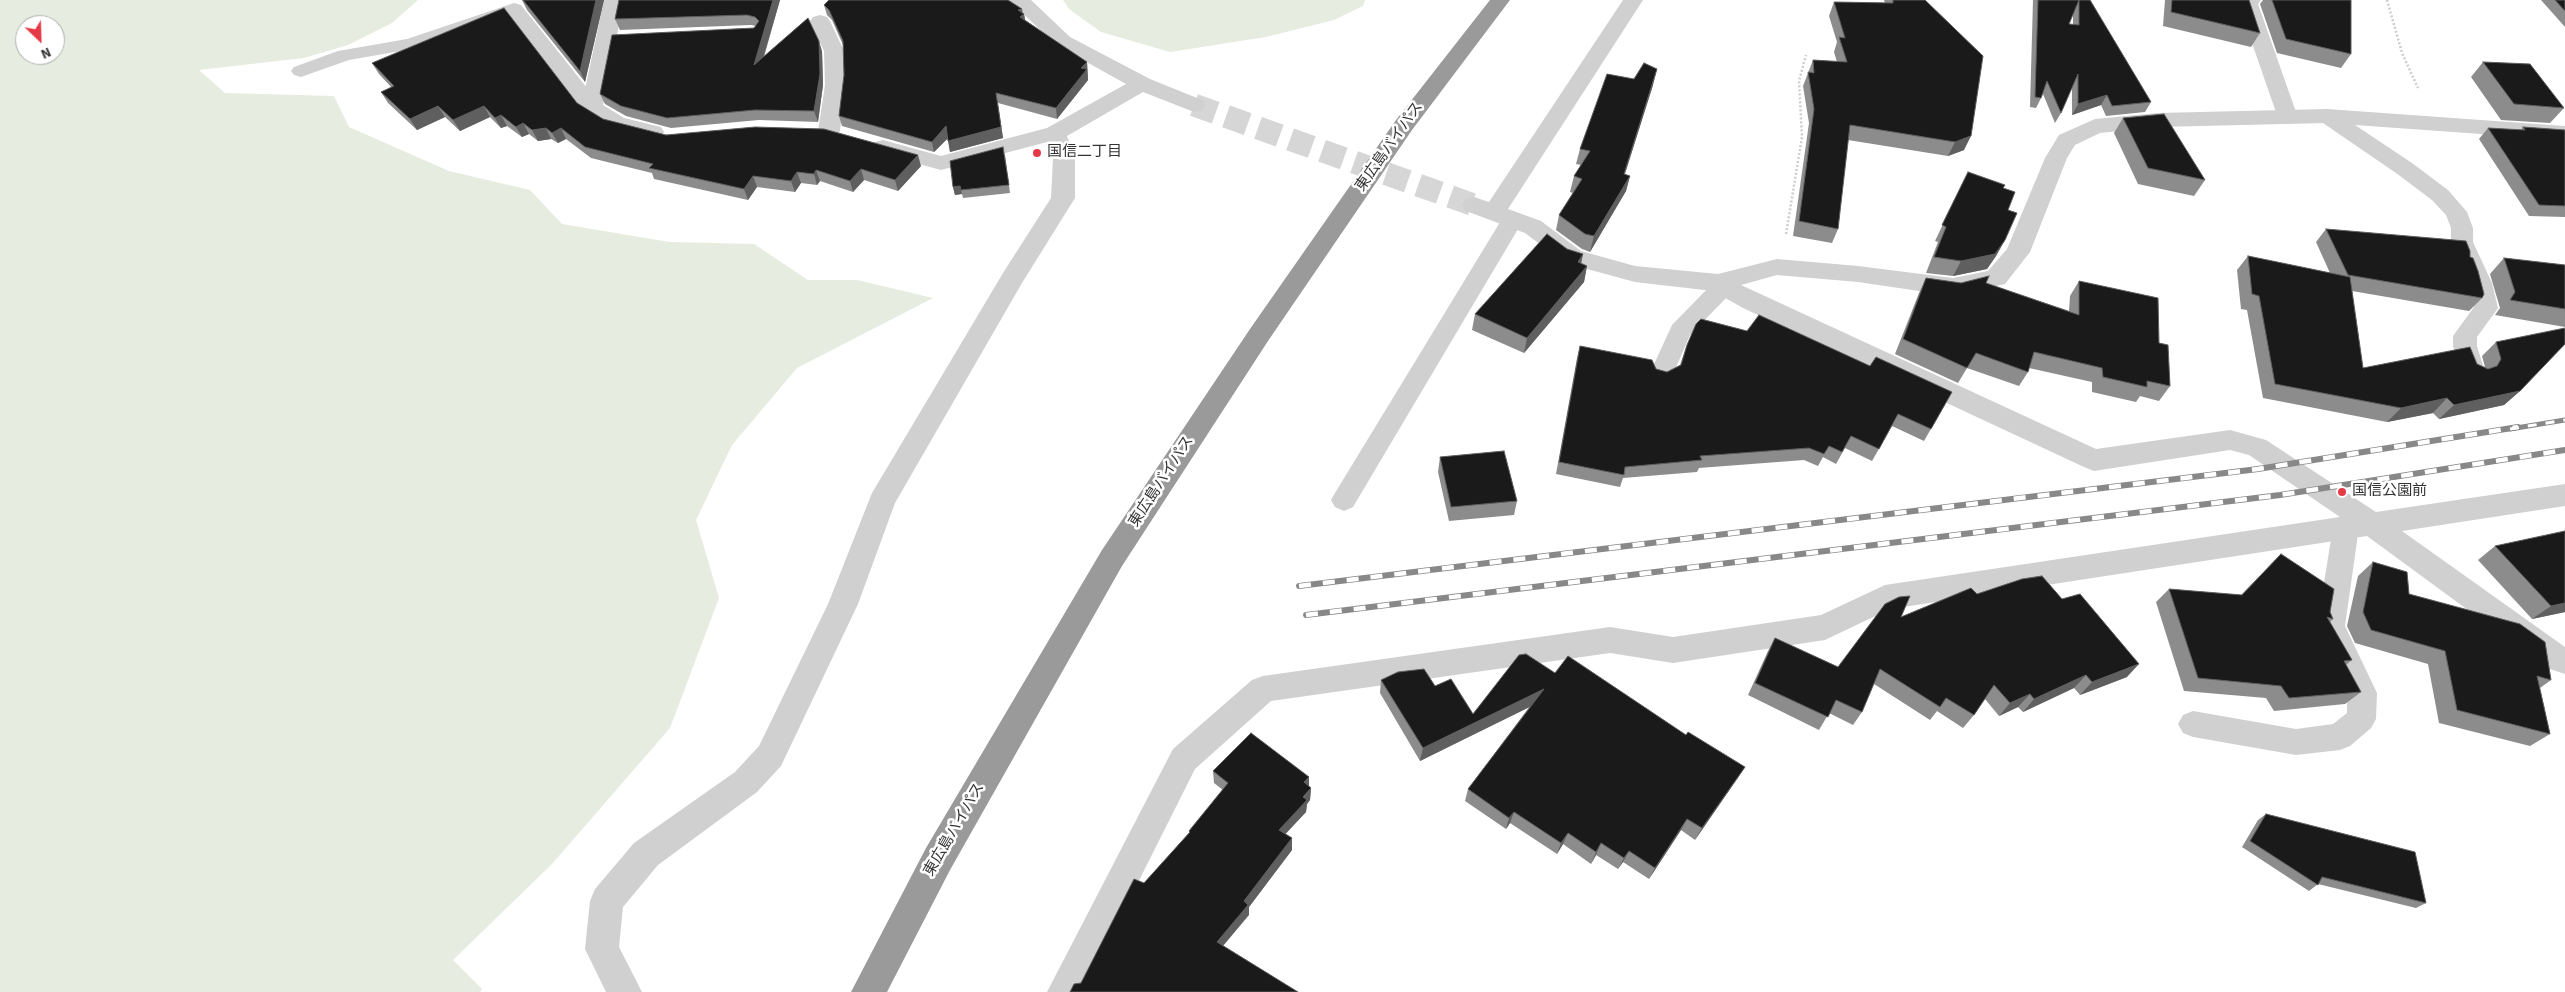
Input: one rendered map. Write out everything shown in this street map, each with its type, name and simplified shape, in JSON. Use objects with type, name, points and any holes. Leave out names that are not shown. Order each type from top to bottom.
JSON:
[{"type":"highway","name":"東広島バイパス","points":[[868,992],[938,859],[1112,558],[1259,335],[1404,125],[1500,0]]},
{"type":"street","points":[[614,0],[616,37],[592,108],[617,122],[671,136]]},
{"type":"street","points":[[1019,0],[1063,41],[1142,84],[1194,105]]},
{"type":"street","points":[[1633,0],[1494,212],[1534,227],[1573,257],[1635,274],[1721,285],[2094,460],[2230,440],[2257,447],[2358,525],[2558,659],[2565,661]]},
{"type":"street","points":[[839,135],[941,163],[1055,133],[1142,84]]},
{"type":"street","points":[[1721,285],[1777,267],[1858,274],[1953,287],[1996,278],[2018,252],[2056,158],[2067,140],[2095,126],[2158,120],[2287,115],[2327,116],[2565,133]]},
{"type":"street","points":[[625,992],[602,949],[607,901],[646,854],[746,782],[770,756],[843,604],[882,501],[1012,278],[1063,198],[1064,158],[1055,133]]},
{"type":"street","points":[[1064,992],[1184,759],[1263,689],[1610,640],[1673,650],[1825,627],[1886,597],[2565,495]]},
{"type":"lane","points":[[2251,0],[2248,4],[2287,115]]},
{"type":"lane","points":[[301,71],[345,55],[411,44],[514,9],[592,108]]},
{"type":"lane","points":[[820,21],[834,51],[839,135]]},
{"type":"lane","points":[[2327,116],[2404,168],[2440,195],[2456,212],[2462,228],[2462,242],[2480,283],[2486,308],[2465,336],[2465,346],[2473,372]]},
{"type":"lane","points":[[1344,500],[1494,212]]},
{"type":"lane","points":[[1662,373],[1680,331],[1721,285]]},
{"type":"lane","points":[[2193,724],[2296,742],[2340,737],[2361,719],[2362,694],[2331,626],[2358,525]]},
{"type":"path","points":[[2387,0],[2405,58],[2422,98],[2437,124]]},
{"type":"path","points":[[1777,267],[1787,232],[1802,137],[1799,80],[1804,69],[1806,54]]},
{"type":"shaded area","points":[[0,0],[418,0],[392,23],[348,45],[304,58],[199,70],[225,93],[334,96],[349,127],[449,171],[530,190],[562,224],[669,242],[754,244],[808,280],[857,280],[933,298],[797,368],[732,445],[696,520],[719,598],[670,728],[552,864],[453,960],[482,989],[480,992],[0,992]]},
{"type":"shaded area","points":[[1063,0],[1365,0],[1363,6],[1334,20],[1266,37],[1170,52],[1101,32],[1069,9]]},
{"type":"building","points":[[523,0],[596,0],[580,71]]},
{"type":"building","points":[[619,0],[773,0],[754,65],[808,18],[819,41],[820,74],[814,111],[755,110],[667,118],[621,106],[600,94],[612,35],[754,28],[759,21],[755,17],[747,15],[615,19]]},
{"type":"building","points":[[829,0],[1008,0],[1022,9],[1018,10],[1024,14],[1020,17],[1087,62],[1081,68],[1087,69],[1056,108],[996,93],[1001,127],[948,141],[946,126],[932,142],[839,116],[844,75],[843,41],[829,10],[824,5]]},
{"type":"building","points":[[1893,0],[1925,0],[1983,56],[1971,136],[1955,142],[1850,125],[1838,229],[1799,221],[1814,109],[1808,72],[1814,73],[1813,60],[1847,62],[1839,37],[1845,38],[1834,2],[1893,3]]},
{"type":"building","points":[[2038,0],[2079,0],[2090,0],[2151,102],[2112,106],[2107,95],[2078,104],[2078,74],[2061,113],[2047,81],[2041,98],[2035,97]],"holes":[[[2079,0],[2079,25],[2069,24]]]},
{"type":"building","points":[[2172,0],[2249,0],[2260,33],[2171,12]]},
{"type":"building","points":[[2272,0],[2351,0],[2351,54],[2286,39]]},
{"type":"building","points":[[2555,0],[2565,0],[2565,11]]},
{"type":"building","points":[[504,8],[577,103],[603,119],[666,135],[755,127],[824,129],[918,155],[895,180],[861,169],[850,181],[816,170],[814,174],[797,172],[791,181],[753,176],[744,189],[649,168],[653,164],[585,147],[561,128],[552,133],[546,128],[532,130],[523,123],[516,127],[501,115],[495,118],[484,106],[453,120],[438,106],[410,119],[381,92],[394,86],[372,63]]},
{"type":"building","points":[[2483,62],[2530,64],[2564,108],[2514,104]]},
{"type":"building","points":[[1644,63],[1657,69],[1624,174],[1630,176],[1594,236],[1585,234],[1559,215],[1582,179],[1574,176],[1590,151],[1580,149],[1607,74],[1634,79]]},
{"type":"building","points":[[2164,114],[2205,180],[2148,168],[2123,118]]},
{"type":"building","points":[[2523,127],[2565,130],[2565,206],[2539,205],[2488,128],[2525,130]]},
{"type":"building","points":[[1003,147],[1009,185],[961,190],[960,186],[953,187],[950,161]]},
{"type":"building","points":[[1968,172],[2005,185],[2003,188],[2015,192],[2008,210],[2017,213],[2005,240],[1995,254],[1961,261],[1934,257],[1946,227],[1942,225]]},
{"type":"building","points":[[2326,229],[2466,241],[2470,257],[2473,258],[2478,271],[2484,294],[2482,298],[2348,275]]},
{"type":"building","points":[[1547,234],[1567,249],[1583,254],[1578,262],[1587,266],[1527,338],[1475,314]]},
{"type":"building","points":[[2248,256],[2350,277],[2363,368],[2470,347],[2477,364],[2488,369],[2497,366],[2501,359],[2496,342],[2565,328],[2565,344],[2520,391],[2454,405],[2447,398],[2401,408],[2275,384],[2259,296],[2252,294]]},
{"type":"building","points":[[2504,258],[2565,265],[2565,309],[2510,300],[2515,292]]},
{"type":"building","points":[[1989,276],[1986,283],[2079,315],[2079,281],[2158,298],[2159,343],[2168,345],[2170,386],[2147,381],[2147,387],[2103,377],[2102,368],[2034,352],[2028,372],[1976,353],[1967,368],[1903,339],[1926,278],[1961,283]]},
{"type":"building","points":[[1759,315],[1870,366],[1876,357],[1952,392],[1931,429],[1898,414],[1879,449],[1851,436],[1842,452],[1829,446],[1824,454],[1809,448],[1700,456],[1702,460],[1625,467],[1624,475],[1559,462],[1580,346],[1652,360],[1656,369],[1667,372],[1681,365],[1696,324],[1701,319],[1747,331]]},
{"type":"building","points":[[1504,451],[1517,501],[1451,507],[1440,457]]},
{"type":"building","points":[[2565,531],[2565,603],[2551,606],[2495,546]]},
{"type":"building","points":[[2281,554],[2334,589],[2330,612],[2333,619],[2327,617],[2352,660],[2344,661],[2361,692],[2289,698],[2281,686],[2198,678],[2169,589],[2242,595]]},
{"type":"building","points":[[2373,562],[2407,572],[2409,594],[2520,624],[2545,642],[2551,680],[2537,676],[2550,734],[2457,710],[2445,651],[2371,630],[2363,612]]},
{"type":"building","points":[[2042,576],[2062,599],[2080,594],[2139,664],[2092,682],[2086,675],[2034,699],[2030,694],[2010,703],[1994,685],[1974,715],[1946,698],[1940,707],[1880,669],[1862,712],[1836,700],[1828,717],[1755,683],[1775,638],[1838,667],[1885,604],[1899,597],[1910,596],[1901,617],[1971,588],[1977,594],[2022,579]]},
{"type":"building","points":[[1526,654],[1555,673],[1568,656],[1686,735],[1688,732],[1745,767],[1702,828],[1687,819],[1655,868],[1629,851],[1624,858],[1601,843],[1596,852],[1568,833],[1561,843],[1514,812],[1509,818],[1468,789],[1544,689],[1423,748],[1381,680],[1398,672],[1424,669],[1435,686],[1451,679],[1473,714],[1519,655]]},
{"type":"building","points":[[1251,733],[1309,777],[1304,782],[1311,788],[1303,797],[1307,800],[1279,830],[1292,838],[1244,901],[1248,905],[1217,942],[1298,992],[1070,992],[1074,984],[1081,983],[1134,879],[1144,883],[1190,832],[1228,783],[1213,771]]},
{"type":"building","points":[[2266,814],[2415,852],[2426,903],[2322,877],[2318,885],[2250,841]]},
{"type":"tunnel","points":[[1194,105],[1474,205]]},
{"type":"railway","points":[[2510,429],[2565,420]]},
{"type":"railway","points":[[1299,586],[2258,469],[2518,427]]},
{"type":"railway","points":[[1306,615],[2280,495],[2565,450]]},
{"type":"place","name":"国信二丁目","points":[[1037,153]]},
{"type":"place","name":"国信公園前","points":[[2342,492]]}]
